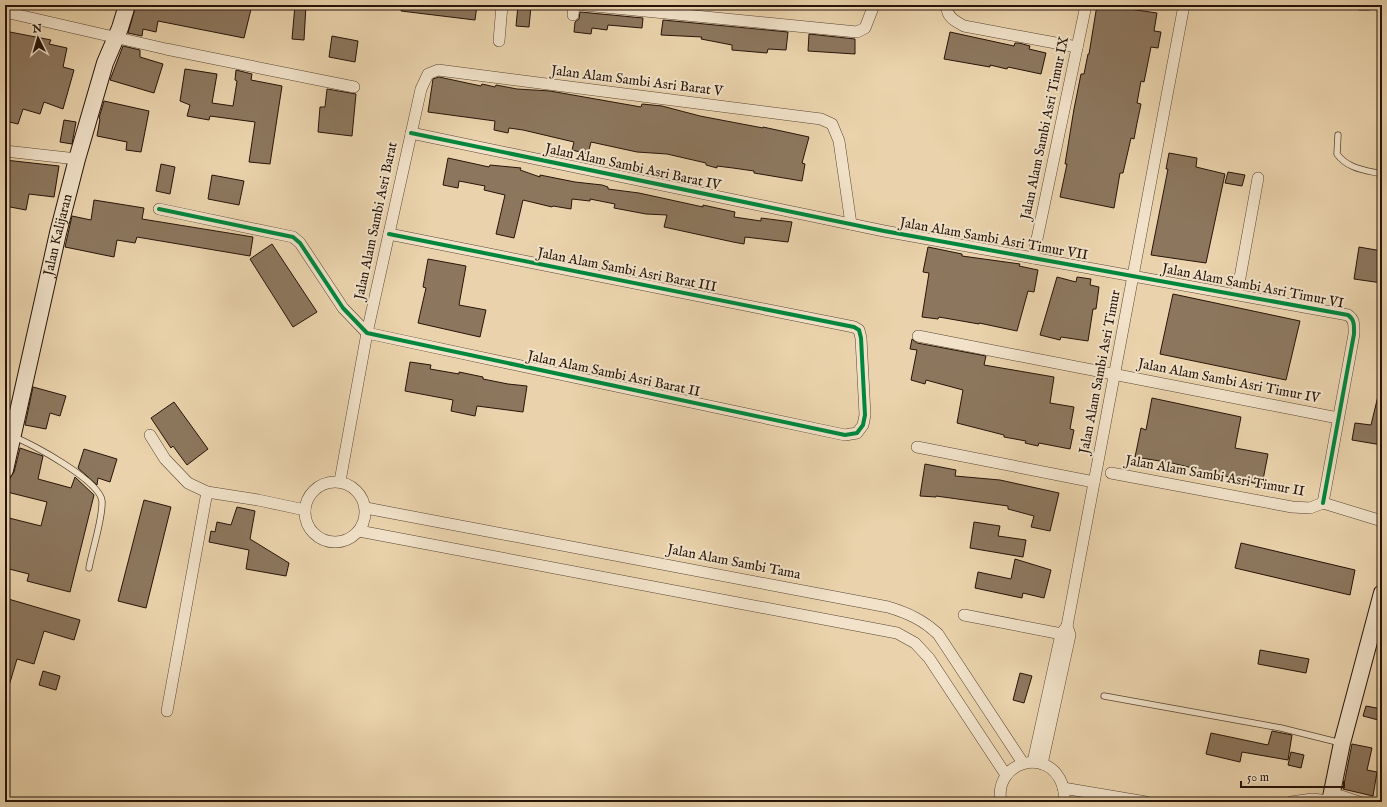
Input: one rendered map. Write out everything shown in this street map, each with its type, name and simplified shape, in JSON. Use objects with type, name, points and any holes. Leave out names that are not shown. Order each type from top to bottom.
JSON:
[{"type":"street","name":"Jalan Kalijaran","points":[[5,470],[58,233],[77,159],[98,84],[127,5]]},
{"type":"street","points":[[498,41],[502,5]]},
{"type":"street","points":[[584,5],[857,32],[865,28],[874,5]]},
{"type":"street","points":[[948,5],[948,14],[952,19],[964,26],[1077,47]]},
{"type":"street","name":"Jalan Alam Sambi Asri Timur IX","points":[[1033,258],[1086,5]]},
{"type":"street","name":"Jalan Alam Sambi Asri Timur","points":[[1033,763],[1066,632],[1184,5]]},
{"type":"street","points":[[1361,5],[1367,5]]},
{"type":"street","points":[[5,12],[115,38],[354,87]]},
{"type":"street","name":"Jalan Alam Sambi Asri Barat V","points":[[438,70],[821,119],[832,124],[839,141],[854,224]]},
{"type":"street","name":"Jalan Alam Sambi Asri Barat","points":[[340,481],[367,333],[421,89],[428,74],[438,70]]},
{"type":"street","name":"Jalan Alam Sambi Asri Barat IV","points":[[411,133],[854,224]]},
{"type":"street","points":[[5,152],[77,159]]},
{"type":"street","points":[[1237,294],[1258,178]]},
{"type":"street","points":[[159,209],[293,237],[300,243],[343,308],[367,333]]},
{"type":"street","name":"Jalan Alam Sambi Asri Timur VII","points":[[854,224],[884,231],[1133,275]]},
{"type":"street","name":"Jalan Alam Sambi Asri Barat III","points":[[389,234],[854,327],[859,330],[865,415],[863,425],[857,433]]},
{"type":"street","name":"Jalan Alam Sambi Asri Timur VI","points":[[1133,275],[1348,315],[1352,317],[1354,323],[1354,334],[1338,418]]},
{"type":"street","name":"Jalan Alam Sambi Asri Barat II","points":[[367,333],[845,435],[857,433]]},
{"type":"street","name":"Jalan Alam Sambi Asri Timur IV","points":[[918,336],[1338,418]]},
{"type":"street","points":[[1323,503],[1338,418]]},
{"type":"street","points":[[150,434],[165,459],[188,483],[207,492],[258,500],[305,510]]},
{"type":"street","points":[[917,447],[1094,482]]},
{"type":"street","name":"Jalan Alam Sambi Asri Timur II","points":[[1111,473],[1292,507],[1310,508],[1323,503],[1382,521]]},
{"type":"street","points":[[330,481],[340,481],[352,486],[362,495],[366,508],[364,524],[359,531],[345,541],[326,541],[317,536],[310,529],[306,520],[305,510],[307,500],[312,491],[320,485],[330,481]]},
{"type":"street","points":[[167,711],[207,492]]},
{"type":"street","name":"Jalan Alam Sambi Tama","points":[[366,508],[888,607],[908,613],[924,622],[938,634],[1033,763]]},
{"type":"street","points":[[359,531],[897,633],[915,643],[929,658],[1006,775]]},
{"type":"street","points":[[1331,799],[1342,743],[1382,593]]},
{"type":"street","points":[[964,616],[1066,632]]},
{"type":"street","points":[[1001,802],[1001,785],[1006,775],[1013,768],[1033,763],[1052,769],[1060,778],[1064,788],[1063,802]]},
{"type":"street","points":[[1064,788],[1146,802]]},
{"type":"street","points":[[1291,802],[1312,799],[1331,799],[1359,802]]},
{"type":"lane","points":[[1338,135],[1337,154],[1343,162],[1348,166],[1382,174]]},
{"type":"lane","points":[[13,436],[26,442],[82,476],[98,491],[102,501],[89,568]]},
{"type":"lane","points":[[1104,696],[1281,728],[1342,743]]},
{"type":"building","points":[[136,5],[150,7],[150,5],[252,5],[244,38],[158,21],[156,32],[143,29],[142,36],[128,33]]},
{"type":"building","points":[[295,5],[306,5],[304,40],[292,39]]},
{"type":"building","points":[[402,5],[477,5],[475,20],[401,11]]},
{"type":"building","points":[[518,5],[531,6],[529,27],[516,26]]},
{"type":"building","points":[[1097,5],[1116,5],[1116,7],[1157,13],[1154,31],[1161,32],[1158,48],[1151,47],[1144,82],[1141,81],[1137,103],[1141,104],[1134,139],[1131,138],[1123,173],[1120,173],[1114,208],[1060,197],[1067,164],[1065,164],[1074,109],[1081,74],[1084,74],[1089,54]]},
{"type":"building","points":[[580,12],[643,18],[642,28],[608,25],[607,30],[592,28],[591,34],[574,32],[575,22],[579,19]]},
{"type":"building","points":[[663,20],[788,32],[786,50],[768,49],[767,53],[732,50],[732,45],[701,39],[702,37],[661,35]]},
{"type":"building","points":[[10,32],[51,40],[49,44],[67,48],[63,67],[74,70],[63,109],[44,102],[40,114],[23,109],[18,124],[5,121],[5,52]]},
{"type":"building","points":[[950,32],[1014,46],[1015,43],[1019,43],[1030,46],[1029,49],[1046,53],[1041,74],[1008,67],[1007,69],[990,65],[990,67],[944,59]]},
{"type":"building","points":[[809,34],[855,39],[855,54],[808,51]]},
{"type":"building","points":[[332,36],[358,41],[355,62],[329,57]]},
{"type":"building","points":[[123,46],[140,50],[140,57],[163,64],[154,93],[110,80]]},
{"type":"building","points":[[185,69],[217,74],[212,103],[233,106],[237,81],[235,80],[236,70],[252,74],[251,80],[282,86],[270,164],[249,162],[255,122],[210,116],[209,120],[187,116],[190,105],[180,101]]},
{"type":"building","points":[[439,77],[481,86],[482,84],[495,87],[496,85],[517,89],[550,91],[641,107],[642,104],[662,106],[700,116],[809,137],[802,163],[805,164],[802,181],[754,173],[754,171],[717,166],[717,168],[706,165],[706,163],[667,154],[637,152],[591,142],[588,154],[572,150],[574,142],[523,130],[509,128],[508,133],[494,130],[495,121],[428,112],[433,79]]},
{"type":"building","points":[[327,89],[356,94],[352,136],[318,132],[320,107],[325,107]]},
{"type":"building","points":[[104,101],[149,111],[141,152],[126,150],[127,142],[97,136],[99,118]]},
{"type":"building","points":[[64,120],[76,122],[72,144],[60,142]]},
{"type":"building","points":[[1169,153],[1197,158],[1196,167],[1225,174],[1206,263],[1151,255],[1168,169],[1166,169]]},
{"type":"building","points":[[448,158],[489,167],[490,165],[521,168],[520,170],[540,177],[540,175],[575,182],[602,185],[608,187],[608,189],[639,193],[703,207],[703,205],[735,212],[734,217],[761,221],[761,218],[792,222],[788,242],[745,237],[744,244],[733,242],[664,227],[667,215],[646,214],[614,208],[615,204],[590,199],[590,201],[572,199],[571,209],[552,207],[523,200],[514,238],[496,234],[505,195],[484,190],[485,186],[459,181],[458,188],[443,185]]},
{"type":"building","points":[[5,160],[59,166],[54,197],[29,194],[26,210],[5,206]]},
{"type":"building","points":[[161,164],[175,167],[170,194],[156,191]]},
{"type":"building","points":[[1228,172],[1245,175],[1242,186],[1225,183]]},
{"type":"building","points":[[212,175],[244,181],[239,205],[208,199]]},
{"type":"building","points":[[94,200],[144,208],[142,219],[253,237],[250,256],[137,237],[135,243],[117,240],[114,257],[65,247],[72,216],[91,220]]},
{"type":"building","points":[[272,244],[317,312],[293,327],[250,259]]},
{"type":"building","points":[[928,247],[962,254],[962,256],[1020,264],[1019,266],[1038,270],[1034,292],[1028,291],[1017,331],[939,317],[938,319],[922,317],[929,273],[923,272]]},
{"type":"building","points":[[1359,247],[1382,251],[1382,283],[1354,279]]},
{"type":"building","points":[[428,259],[466,266],[459,305],[486,310],[480,337],[418,323],[426,288],[423,287]]},
{"type":"building","points":[[1057,277],[1076,282],[1077,277],[1091,279],[1090,285],[1099,287],[1096,309],[1093,309],[1088,341],[1061,337],[1060,340],[1040,335]]},
{"type":"building","points":[[1173,294],[1300,321],[1286,380],[1160,354]]},
{"type":"building","points":[[912,339],[917,343],[986,356],[984,365],[1054,377],[1050,403],[1074,407],[1070,429],[1074,430],[1070,449],[1039,443],[1038,446],[1025,443],[1026,441],[1004,437],[1004,435],[957,423],[963,390],[926,380],[925,384],[911,380],[917,350],[910,349]]},
{"type":"building","points":[[410,362],[431,365],[430,369],[459,374],[459,372],[483,377],[483,379],[527,386],[523,412],[477,406],[475,416],[451,411],[453,400],[405,391]]},
{"type":"building","points":[[33,387],[66,396],[60,416],[50,413],[46,429],[25,425]]},
{"type":"building","points":[[1378,396],[1382,396],[1382,445],[1352,440],[1355,423],[1371,425]]},
{"type":"building","points":[[1152,398],[1241,417],[1235,448],[1268,454],[1262,485],[1172,463],[1135,457],[1141,428],[1146,430]]},
{"type":"building","points":[[174,402],[208,449],[187,465],[173,446],[171,448],[151,418]]},
{"type":"building","points":[[20,448],[43,456],[38,479],[71,488],[75,477],[94,495],[70,592],[27,581],[29,574],[5,568],[5,517],[41,526],[47,502],[7,492]]},
{"type":"building","points":[[84,449],[117,459],[110,482],[98,478],[97,485],[78,468]]},
{"type":"building","points":[[925,464],[956,470],[955,476],[1000,480],[1059,493],[1050,531],[1031,527],[1034,516],[1008,509],[1008,506],[936,496],[920,496]]},
{"type":"building","points":[[144,500],[171,507],[146,608],[118,601]]},
{"type":"building","points":[[237,507],[255,511],[250,539],[289,563],[286,576],[246,569],[249,550],[209,542],[211,531],[215,532],[217,522],[231,525]]},
{"type":"building","points":[[974,522],[1000,526],[998,536],[1026,540],[1023,557],[970,548]]},
{"type":"building","points":[[1241,543],[1355,570],[1350,595],[1235,568]]},
{"type":"building","points":[[1015,559],[1051,570],[1044,598],[1023,593],[1022,598],[975,588],[978,572],[1011,579]]},
{"type":"building","points":[[5,598],[80,620],[74,640],[44,631],[34,664],[17,659],[8,689],[5,689]]},
{"type":"building","points":[[1260,650],[1309,659],[1306,673],[1258,664]]},
{"type":"building","points":[[43,671],[60,676],[56,690],[39,685]]},
{"type":"building","points":[[1020,673],[1032,676],[1024,703],[1013,700]]},
{"type":"building","points":[[1366,706],[1382,709],[1382,721],[1363,716]]},
{"type":"building","points":[[1272,731],[1292,735],[1288,760],[1242,752],[1240,762],[1206,754],[1211,733],[1268,745]]},
{"type":"building","points":[[1352,744],[1372,748],[1367,770],[1377,772],[1373,796],[1343,789]]},
{"type":"building","points":[[1291,752],[1304,755],[1301,768],[1288,765]]},
{"type":"cycle path","points":[[411,133],[884,231],[1348,315],[1353,321],[1354,334],[1323,503]]},
{"type":"cycle path","points":[[159,209],[293,237],[300,243],[343,308],[367,333],[845,435],[857,433],[863,425],[865,415],[861,338],[859,330],[854,327],[389,234]]}]
